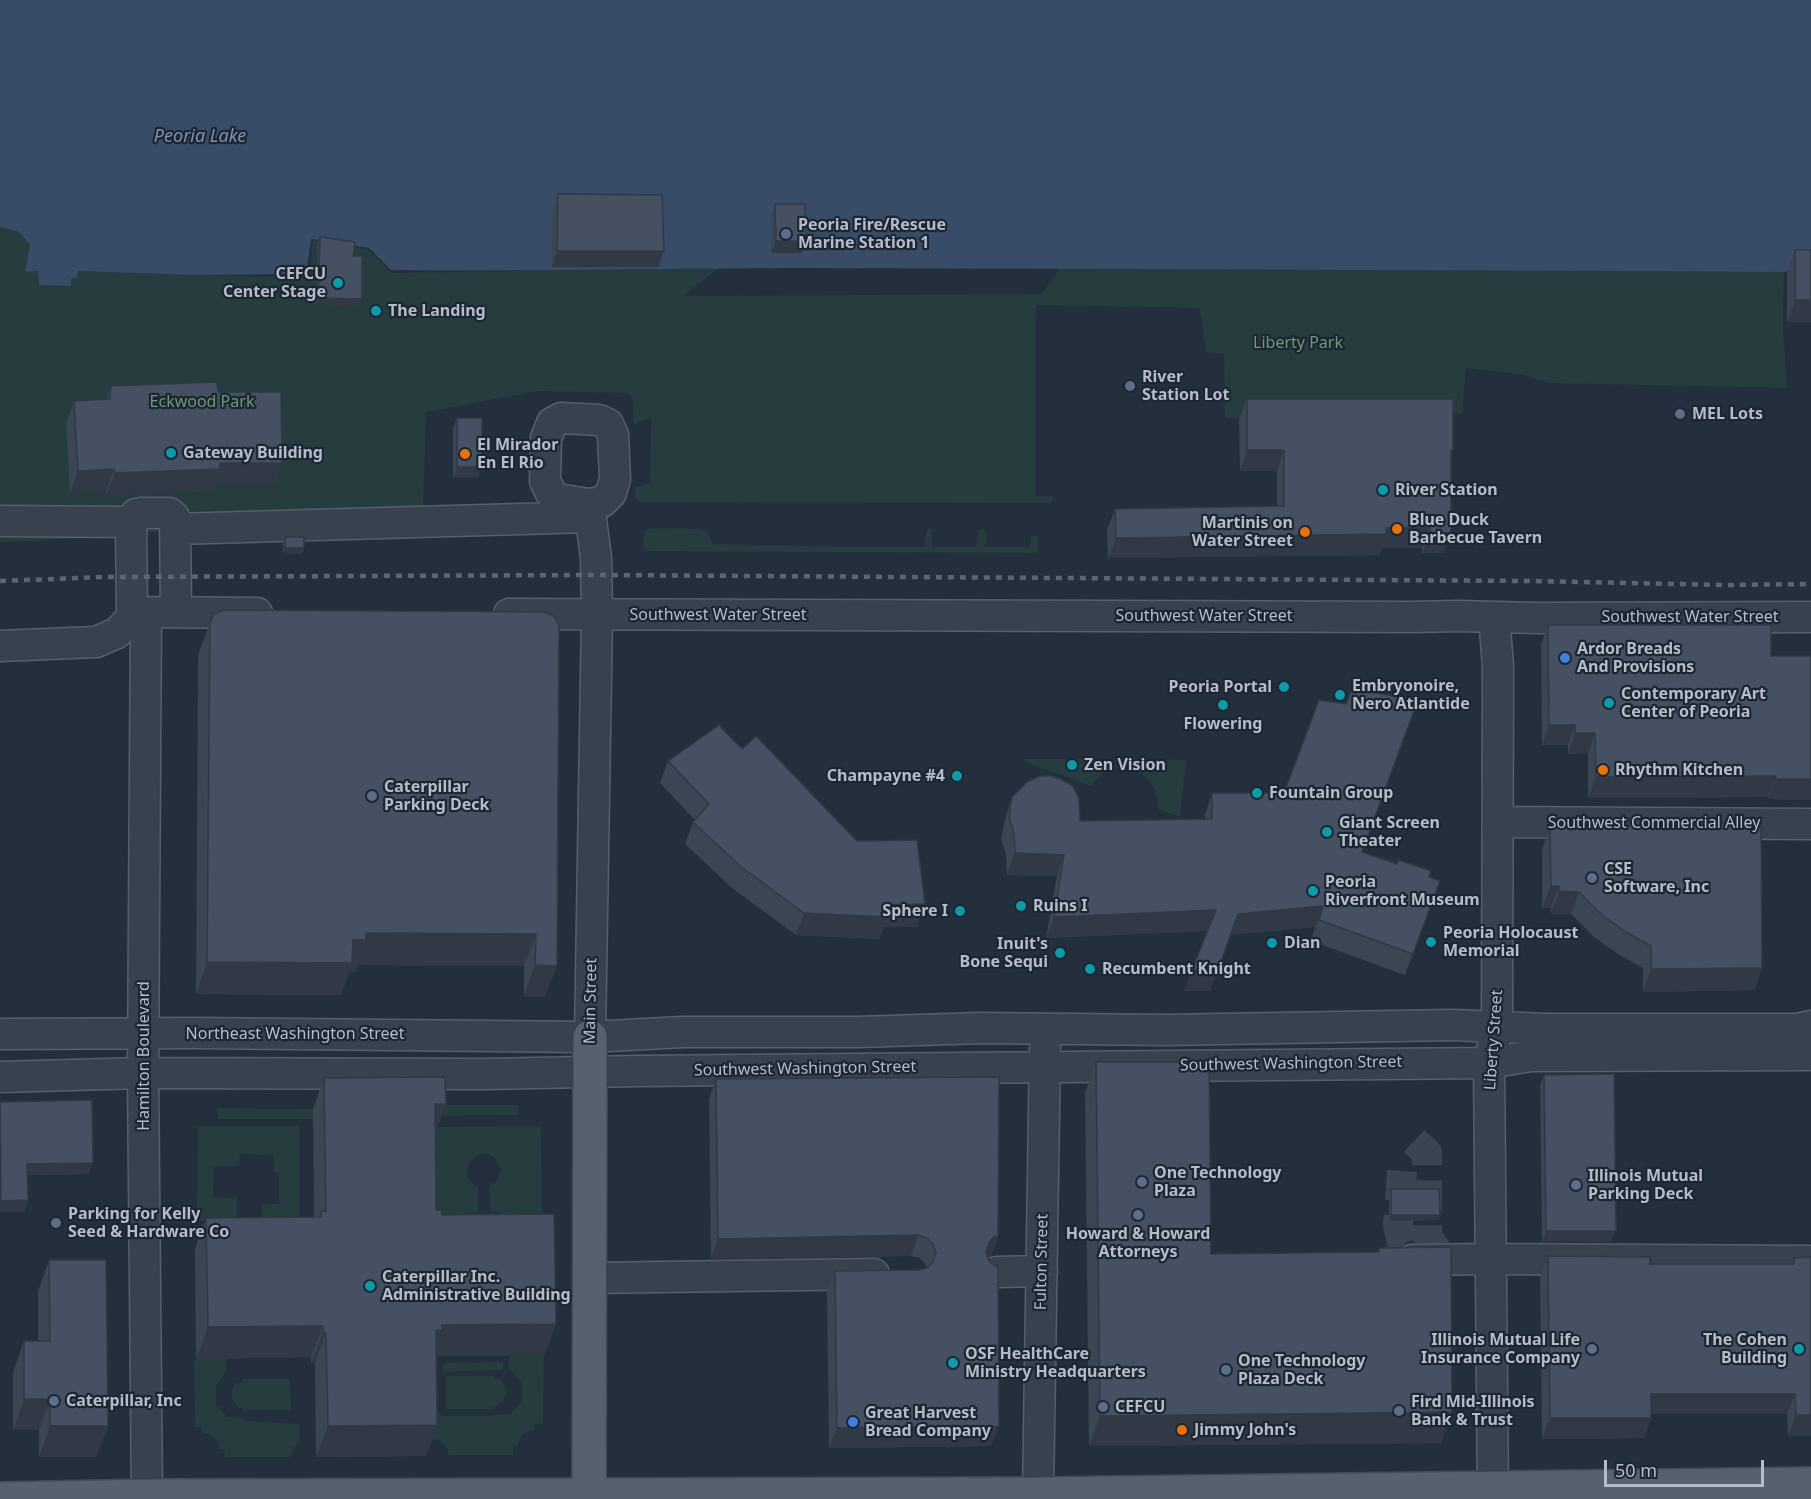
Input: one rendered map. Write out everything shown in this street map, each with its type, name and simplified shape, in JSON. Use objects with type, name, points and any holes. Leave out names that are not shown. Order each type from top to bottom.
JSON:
[{"type":"main road","name":"Main Street","points":[[589,1498],[590,1037]]},
{"type":"main road","points":[[3,1499],[1493,1494],[1811,1484]]},
{"type":"street","name":"Main Street","points":[[175,529],[590,511],[596,558],[597,613],[590,1037]]},
{"type":"street","points":[[0,521],[131,522],[136,514],[140,513],[169,513],[174,517],[175,529],[176,612]]},
{"type":"street","name":"Hamilton Boulevard","points":[[131,522],[139,615],[147,1498]]},
{"type":"street","points":[[0,646],[96,642],[117,633],[139,615],[176,612],[281,613]]},
{"type":"street","name":"Southwest Water Street","points":[[485,614],[1811,617]]},
{"type":"street","name":"Liberty Street","points":[[1493,1494],[1489,1063],[1497,1027],[1498,666],[1494,617]]},
{"type":"street","name":"Southwest Commercial Alley","points":[[1498,822],[1811,824]]},
{"type":"street","points":[[590,1037],[683,1032],[858,1032],[981,1028],[1155,1030],[1453,1024],[1546,1029],[1797,1029],[1811,1026]]},
{"type":"street","name":"Fulton Street","points":[[1038,1494],[1044,1030]]},
{"type":"street","name":"Northeast Washington Street","points":[[0,1034],[590,1037]]},
{"type":"street","name":"Southwest Washington Street","points":[[590,1073],[673,1070],[1489,1063],[1531,1056],[1811,1055]]},
{"type":"street","points":[[0,1077],[143,1073],[590,1073]]},
{"type":"street","points":[[1384,1261],[1491,1259],[1811,1261]]},
{"type":"street","points":[[996,1272],[1042,1271]]},
{"type":"street","points":[[589,1278],[900,1274]]},
{"type":"green space","points":[[0,227],[19,232],[30,245],[25,272],[38,271],[39,285],[71,286],[71,278],[77,271],[309,278],[313,240],[367,249],[392,273],[719,268],[683,296],[1042,294],[1059,269],[1784,272],[1783,328],[1787,388],[1548,383],[1525,375],[1466,368],[1462,414],[1225,418],[1224,354],[1206,352],[1200,308],[1036,305],[1035,496],[1052,496],[1050,503],[642,502],[635,497],[635,488],[650,483],[651,417],[634,425],[632,396],[627,393],[538,391],[426,412],[423,510],[42,541],[0,542]]},
{"type":"green space","points":[[661,528],[699,529],[707,532],[713,544],[847,547],[924,547],[927,529],[930,529],[932,547],[976,547],[978,531],[981,529],[985,530],[987,542],[985,547],[1030,547],[1031,536],[1038,536],[1038,553],[643,551],[644,532]]},
{"type":"green space","points":[[1025,759],[1111,759],[1114,768],[1101,774],[1091,786],[1023,761]]},
{"type":"green space","points":[[1137,759],[1186,760],[1180,817],[1158,809],[1157,796],[1152,785],[1134,769]]},
{"type":"green space","points":[[423,1105],[518,1105],[518,1115],[423,1116]]},
{"type":"green space","points":[[217,1108],[313,1109],[313,1119],[218,1119]]},
{"type":"green space","points":[[198,1126],[299,1126],[299,1225],[262,1225],[262,1204],[279,1204],[279,1173],[274,1172],[274,1155],[240,1154],[239,1166],[214,1166],[213,1197],[237,1198],[237,1221],[197,1221]]},
{"type":"green space","points":[[541,1126],[542,1217],[500,1216],[499,1212],[490,1211],[489,1187],[498,1180],[501,1169],[496,1159],[488,1154],[480,1154],[468,1164],[467,1172],[469,1180],[478,1187],[478,1212],[469,1213],[469,1218],[433,1218],[433,1127]]},
{"type":"green space","points":[[544,1355],[543,1424],[534,1424],[534,1430],[522,1435],[517,1446],[513,1446],[513,1455],[449,1455],[443,1444],[432,1439],[432,1412],[439,1412],[440,1416],[511,1414],[522,1402],[522,1382],[509,1369],[509,1356]]},
{"type":"green space","points":[[226,1358],[225,1373],[216,1384],[216,1405],[227,1417],[243,1418],[244,1421],[299,1424],[300,1442],[294,1447],[290,1457],[225,1457],[224,1449],[220,1449],[214,1438],[202,1432],[202,1427],[195,1427],[194,1359]]},
{"type":"green space","points":[[503,1362],[503,1370],[443,1372],[443,1363]]},
{"type":"green space","points":[[446,1376],[495,1376],[502,1381],[505,1389],[504,1399],[494,1409],[446,1409]]},
{"type":"green space","points":[[243,1379],[290,1379],[291,1410],[243,1410],[235,1403],[232,1394],[235,1384],[243,1382]]},
{"type":"water","name":"Peoria Lake","points":[[0,0],[1811,0],[1811,266],[1793,263],[1790,265],[1791,271],[1784,272],[797,268],[391,270],[369,248],[311,239],[306,274],[196,275],[78,271],[77,278],[71,278],[71,286],[39,285],[38,271],[25,272],[30,245],[19,232],[0,227]]},
{"type":"building","points":[[558,194],[662,195],[664,251],[557,251]]},
{"type":"building","points":[[775,204],[805,204],[806,241],[776,241]]},
{"type":"building","name":"CEFCU Center Stage","points":[[320,237],[355,242],[353,256],[362,256],[362,299],[318,298]]},
{"type":"building","points":[[1795,250],[1811,250],[1811,300],[1795,300]]},
{"type":"building","name":"Gateway Building","points":[[217,382],[218,392],[281,392],[282,463],[220,463],[220,469],[115,473],[114,469],[78,471],[74,401],[110,399],[111,386]]},
{"type":"building","name":"River Station","points":[[1247,399],[1453,399],[1451,533],[1430,533],[1430,528],[1386,528],[1387,534],[1116,538],[1115,509],[1284,506],[1284,450],[1247,450]]},
{"type":"building","points":[[457,418],[482,418],[482,467],[457,467]]},
{"type":"building","points":[[285,537],[304,537],[304,548],[285,548]]},
{"type":"building","name":"Caterpillar Parking Deck","points":[[224,610],[545,612],[555,617],[559,626],[557,966],[535,965],[536,934],[366,933],[366,940],[353,940],[352,963],[207,962],[210,623],[214,614]]},
{"type":"building","points":[[1548,625],[1771,625],[1771,656],[1811,656],[1811,779],[1776,779],[1776,776],[1596,777],[1595,733],[1575,733],[1575,725],[1549,725]]},
{"type":"building","points":[[1352,689],[1418,700],[1362,852],[1397,864],[1398,860],[1431,871],[1429,877],[1440,881],[1413,954],[1319,920],[1323,906],[1238,914],[1218,970],[1192,970],[1216,910],[1054,917],[1064,855],[1015,853],[1014,833],[1009,817],[1012,797],[1027,782],[1040,776],[1051,776],[1073,786],[1079,799],[1080,821],[1212,819],[1212,793],[1284,793],[1319,700],[1346,704]]},
{"type":"building","points":[[719,725],[742,749],[756,736],[857,841],[917,840],[925,904],[892,905],[887,917],[804,913],[740,866],[693,822],[709,804],[668,761]]},
{"type":"building","points":[[1761,823],[1762,968],[1651,969],[1651,946],[1602,915],[1579,892],[1559,891],[1559,886],[1551,886],[1550,827]]},
{"type":"building","points":[[1096,1062],[1209,1062],[1211,1254],[1379,1252],[1379,1248],[1451,1247],[1452,1412],[1100,1416]]},
{"type":"building","name":"Illinois Mutual Parking Deck","points":[[1614,1074],[1616,1231],[1546,1231],[1544,1075]]},
{"type":"building","name":"Caterpillar Inc. Administrative Building","points":[[445,1077],[446,1104],[435,1104],[436,1210],[441,1210],[442,1215],[554,1214],[556,1324],[442,1325],[442,1330],[436,1330],[437,1425],[328,1426],[326,1332],[323,1332],[323,1326],[208,1327],[206,1218],[321,1217],[321,1212],[326,1211],[324,1078]]},
{"type":"building","points":[[999,1077],[998,1236],[989,1243],[986,1252],[989,1261],[998,1268],[999,1426],[837,1428],[835,1271],[927,1268],[933,1262],[936,1253],[933,1244],[927,1238],[918,1235],[718,1239],[716,1079]]},
{"type":"building","points":[[92,1100],[93,1163],[27,1164],[28,1200],[1,1201],[0,1102]]},
{"type":"building","points":[[1391,1189],[1439,1189],[1440,1215],[1391,1215]]},
{"type":"building","points":[[1548,1256],[1650,1257],[1650,1264],[1794,1264],[1794,1258],[1811,1257],[1811,1415],[1796,1415],[1795,1394],[1651,1394],[1651,1418],[1550,1418]]},
{"type":"building","name":"Caterpillar, Inc","points":[[49,1260],[106,1260],[108,1426],[50,1426],[50,1399],[24,1399],[24,1341],[50,1341]]},
{"type":"tunnel","points":[[1414,1141],[1427,1153],[1427,1234],[1435,1248],[1448,1260]]},
{"type":"tunnel","points":[[1402,1171],[1398,1226],[1402,1243],[1419,1260]]},
{"type":"railway","points":[[0,581],[105,577],[596,575],[1811,584]]},
{"type":"place","name":"Peoria Fire/Rescue Marine Station 1","points":[[786,234]]},
{"type":"place","name":"CEFCU Center Stage","points":[[338,283]]},
{"type":"place","name":"The Landing","points":[[376,311]]},
{"type":"place","name":"River Station Lot","points":[[1130,386]]},
{"type":"place","name":"MEL Lots","points":[[1680,414]]},
{"type":"place","name":"Gateway Building","points":[[171,453]]},
{"type":"place","name":"El Mirador En El Rio","points":[[465,454]]},
{"type":"place","name":"River Station","points":[[1383,490]]},
{"type":"place","name":"Blue Duck Barbecue Tavern","points":[[1397,529]]},
{"type":"place","name":"Martinis on Water Street","points":[[1305,532]]},
{"type":"place","name":"Ardor Breads And Provisions","points":[[1565,658]]},
{"type":"place","name":"Peoria Portal","points":[[1284,687]]},
{"type":"place","name":"Embryonoire, Nero Atlantide","points":[[1340,695]]},
{"type":"place","name":"Contemporary Art Center of Peoria","points":[[1609,703]]},
{"type":"place","name":"Flowering","points":[[1223,705]]},
{"type":"place","name":"Zen Vision","points":[[1072,765]]},
{"type":"place","name":"Rhythm Kitchen","points":[[1603,770]]},
{"type":"place","name":"Champayne #4","points":[[957,776]]},
{"type":"place","name":"Fountain Group","points":[[1257,793]]},
{"type":"place","name":"Caterpillar Parking Deck","points":[[372,796]]},
{"type":"place","name":"Giant Screen Theater","points":[[1327,832]]},
{"type":"place","name":"CSE Software, Inc","points":[[1592,878]]},
{"type":"place","name":"Peoria Riverfront Museum","points":[[1313,891]]},
{"type":"place","name":"Ruins I","points":[[1021,906]]},
{"type":"place","name":"Sphere I","points":[[960,911]]},
{"type":"place","name":"Peoria Holocaust Memorial","points":[[1431,942]]},
{"type":"place","name":"Dian","points":[[1272,943]]},
{"type":"place","name":"Inuit's Bone Sequi","points":[[1060,953]]},
{"type":"place","name":"Recumbent Knight","points":[[1090,969]]},
{"type":"place","name":"One Technology Plaza","points":[[1142,1182]]},
{"type":"place","name":"Illinois Mutual Parking Deck","points":[[1576,1185]]},
{"type":"place","name":"Howard & Howard Attorneys","points":[[1138,1215]]},
{"type":"place","name":"Parking for Kelly Seed & Hardware Co","points":[[56,1223]]},
{"type":"place","name":"Caterpillar Inc. Administrative Building","points":[[370,1286]]},
{"type":"place","name":"Illinois Mutual Life Insurance Company","points":[[1592,1349]]},
{"type":"place","name":"The Cohen Building","points":[[1799,1349]]},
{"type":"place","name":"OSF HealthCare Ministry Headquarters","points":[[953,1363]]},
{"type":"place","name":"One Technology Plaza Deck","points":[[1226,1370]]},
{"type":"place","name":"Caterpillar, Inc","points":[[54,1401]]},
{"type":"place","name":"CEFCU","points":[[1103,1407]]},
{"type":"place","name":"Fird Mid-Illinois Bank & Trust","points":[[1399,1411]]},
{"type":"place","name":"Great Harvest Bread Company","points":[[853,1422]]},
{"type":"place","name":"Jimmy John's","points":[[1182,1430]]},
{"type":"park label","name":"Liberty Park","points":[[1298,343]]},
{"type":"park label","name":"Eckwood Park","points":[[202,402]]}]
